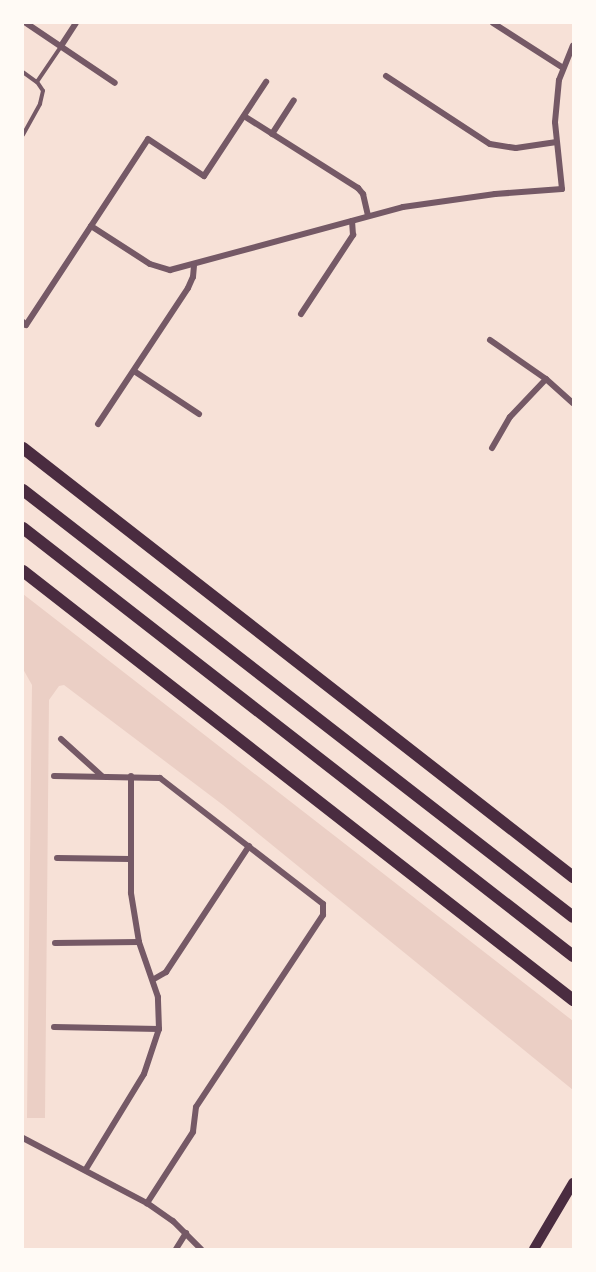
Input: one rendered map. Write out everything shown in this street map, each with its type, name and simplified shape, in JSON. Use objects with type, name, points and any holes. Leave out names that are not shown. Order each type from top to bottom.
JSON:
[{"type":"highway","points":[[23,448],[573,877]]},
{"type":"highway","points":[[23,490],[573,917]]},
{"type":"highway","points":[[23,528],[573,956]]},
{"type":"highway","points":[[23,571],[573,1000]]},
{"type":"main road","points":[[534,1249],[573,1183]]},
{"type":"street","points":[[26,23],[115,83]]},
{"type":"street","points":[[61,46],[76,23]]},
{"type":"street","points":[[493,23],[563,68]]},
{"type":"street","points":[[91,226],[159,268],[178,270],[368,215],[451,199],[562,189],[555,122],[563,68],[573,46]]},
{"type":"street","points":[[386,76],[490,144],[516,148],[556,142]]},
{"type":"street","points":[[23,322],[26,325],[148,139],[204,176],[266,82]]},
{"type":"street","points":[[272,134],[294,100]]},
{"type":"street","points":[[244,116],[358,188],[363,194],[368,215]]},
{"type":"street","points":[[301,314],[354,235],[352,221]]},
{"type":"street","points":[[98,424],[188,288],[194,265]]},
{"type":"street","points":[[490,340],[546,379],[573,403]]},
{"type":"street","points":[[134,371],[199,414]]},
{"type":"street","points":[[492,448],[510,417],[546,379]]},
{"type":"street","points":[[61,739],[102,776]]},
{"type":"street","points":[[54,776],[160,778],[323,904],[323,915],[196,1107],[193,1132],[147,1203]]},
{"type":"street","points":[[86,1169],[144,1074],[159,1029],[154,979],[139,942],[131,894],[131,776]]},
{"type":"street","points":[[154,979],[166,972],[249,846]]},
{"type":"street","points":[[57,858],[130,859]]},
{"type":"street","points":[[55,943],[139,942]]},
{"type":"street","points":[[54,1027],[159,1029]]},
{"type":"street","points":[[23,1138],[147,1203],[201,1249]]},
{"type":"street","points":[[176,1249],[186,1234]]},
{"type":"lane","points":[[37,82],[61,46]]},
{"type":"lane","points":[[23,72],[37,82],[43,91],[40,104],[23,135]]},
{"type":"shaded area","points":[[23,594],[573,1021],[573,1090],[223,805],[64,685],[59,686],[49,700],[45,1118],[27,1118],[32,685],[23,669]]}]
